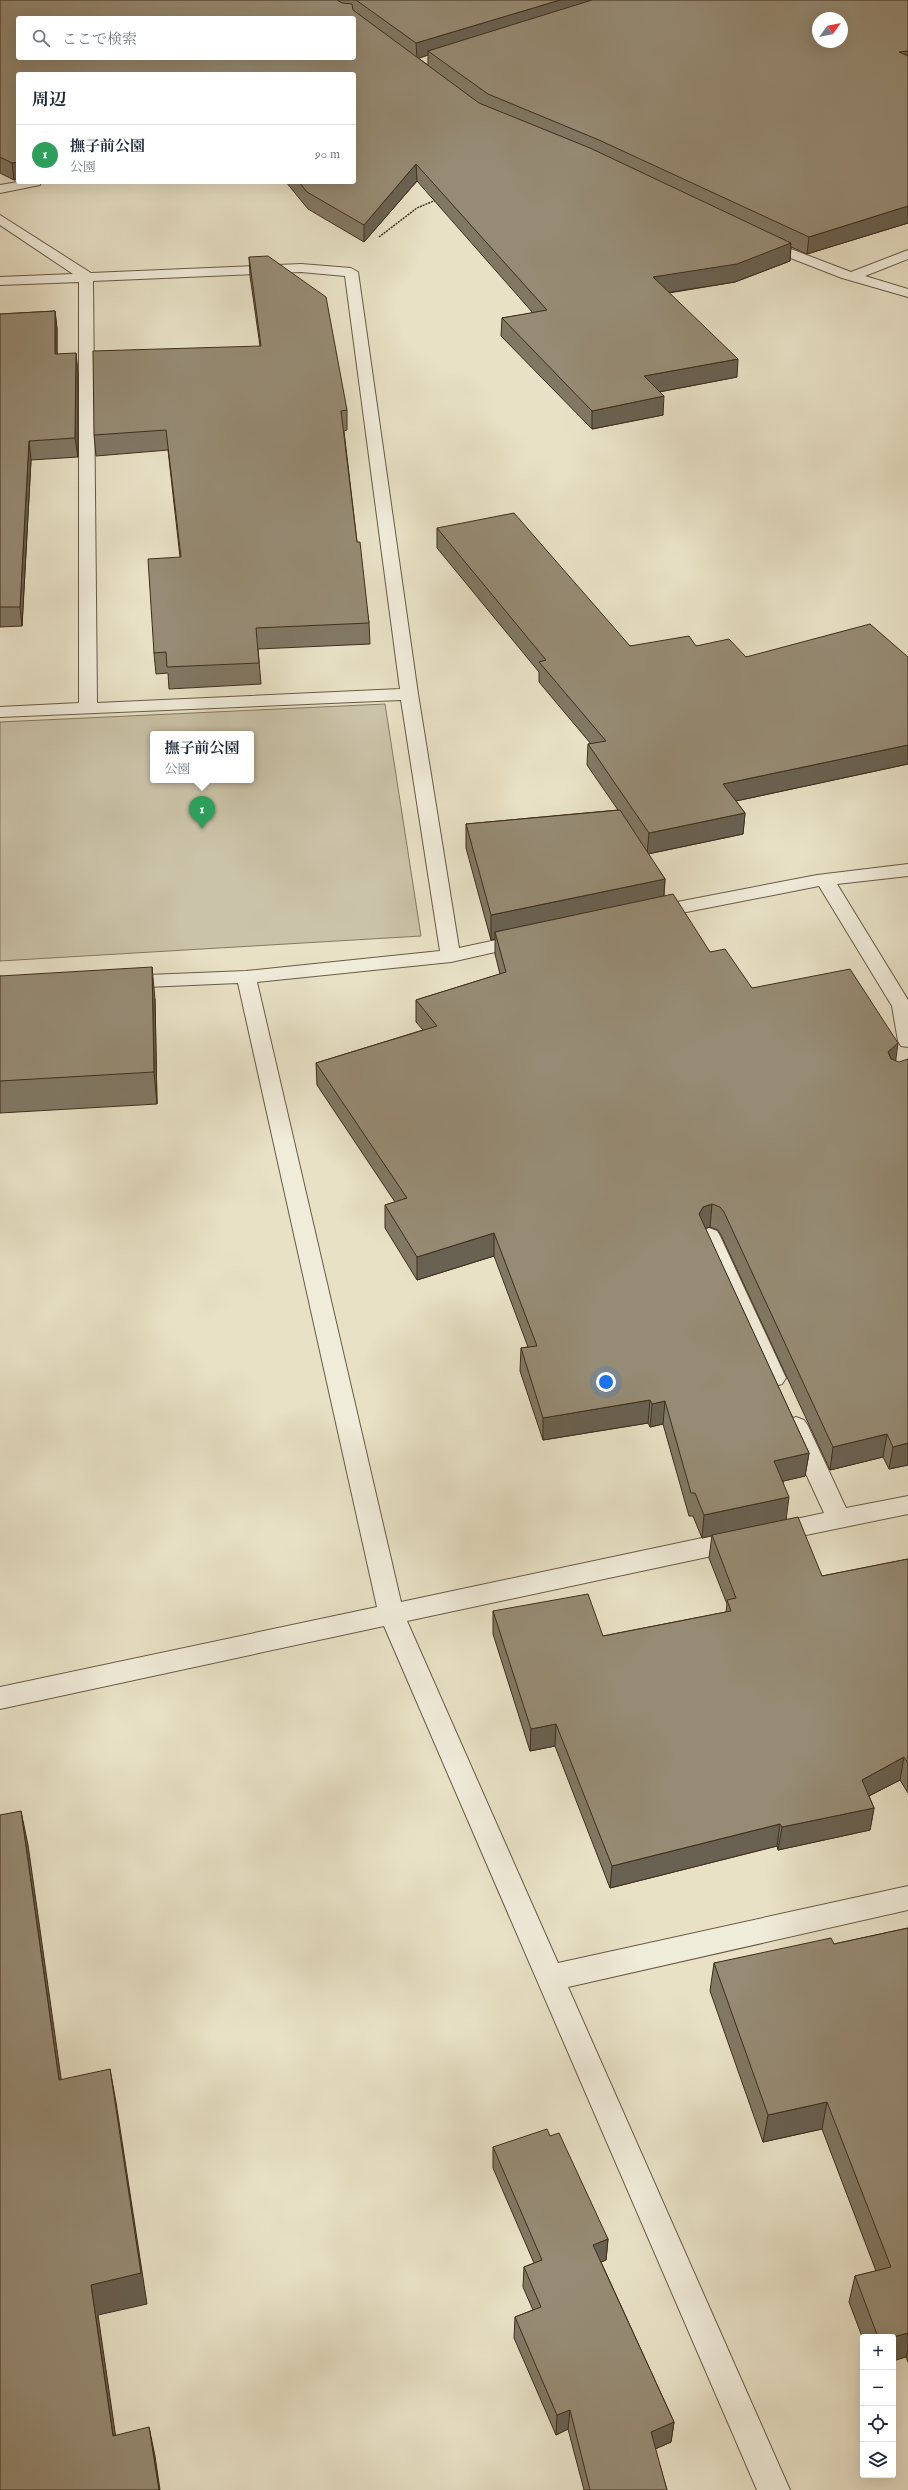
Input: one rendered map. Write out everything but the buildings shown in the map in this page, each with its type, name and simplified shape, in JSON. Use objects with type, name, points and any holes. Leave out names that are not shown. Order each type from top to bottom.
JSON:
[{"type":"street","points":[[0,189],[25,184]]},
{"type":"street","points":[[0,219],[86,276]]},
{"type":"street","points":[[749,236],[799,258],[908,293]]},
{"type":"street","points":[[853,276],[908,254]]},
{"type":"street","points":[[0,281],[86,276],[301,268],[351,272],[409,694],[451,956]]},
{"type":"street","points":[[86,276],[88,708]]},
{"type":"street","points":[[0,712],[409,694]]},
{"type":"street","points":[[630,917],[825,880],[908,870]]},
{"type":"street","points":[[825,880],[902,1006],[908,1041]]},
{"type":"street","points":[[103,983],[246,977],[451,956],[544,936]]},
{"type":"street","points":[[246,977],[391,1613],[774,2490]]},
{"type":"street","points":[[709,1236],[838,1519]]},
{"type":"street","points":[[0,1698],[391,1613],[908,1505]]},
{"type":"street","points":[[550,1978],[908,1898]]},
{"type":"path","points":[[351,272],[360,266],[374,243],[390,227],[417,208],[440,199]]},
{"type":"shaded area","points":[[385,704],[421,936],[0,961],[0,722]]},
{"type":"place","name":"撫子前公園","points":[[202,829]]}]
